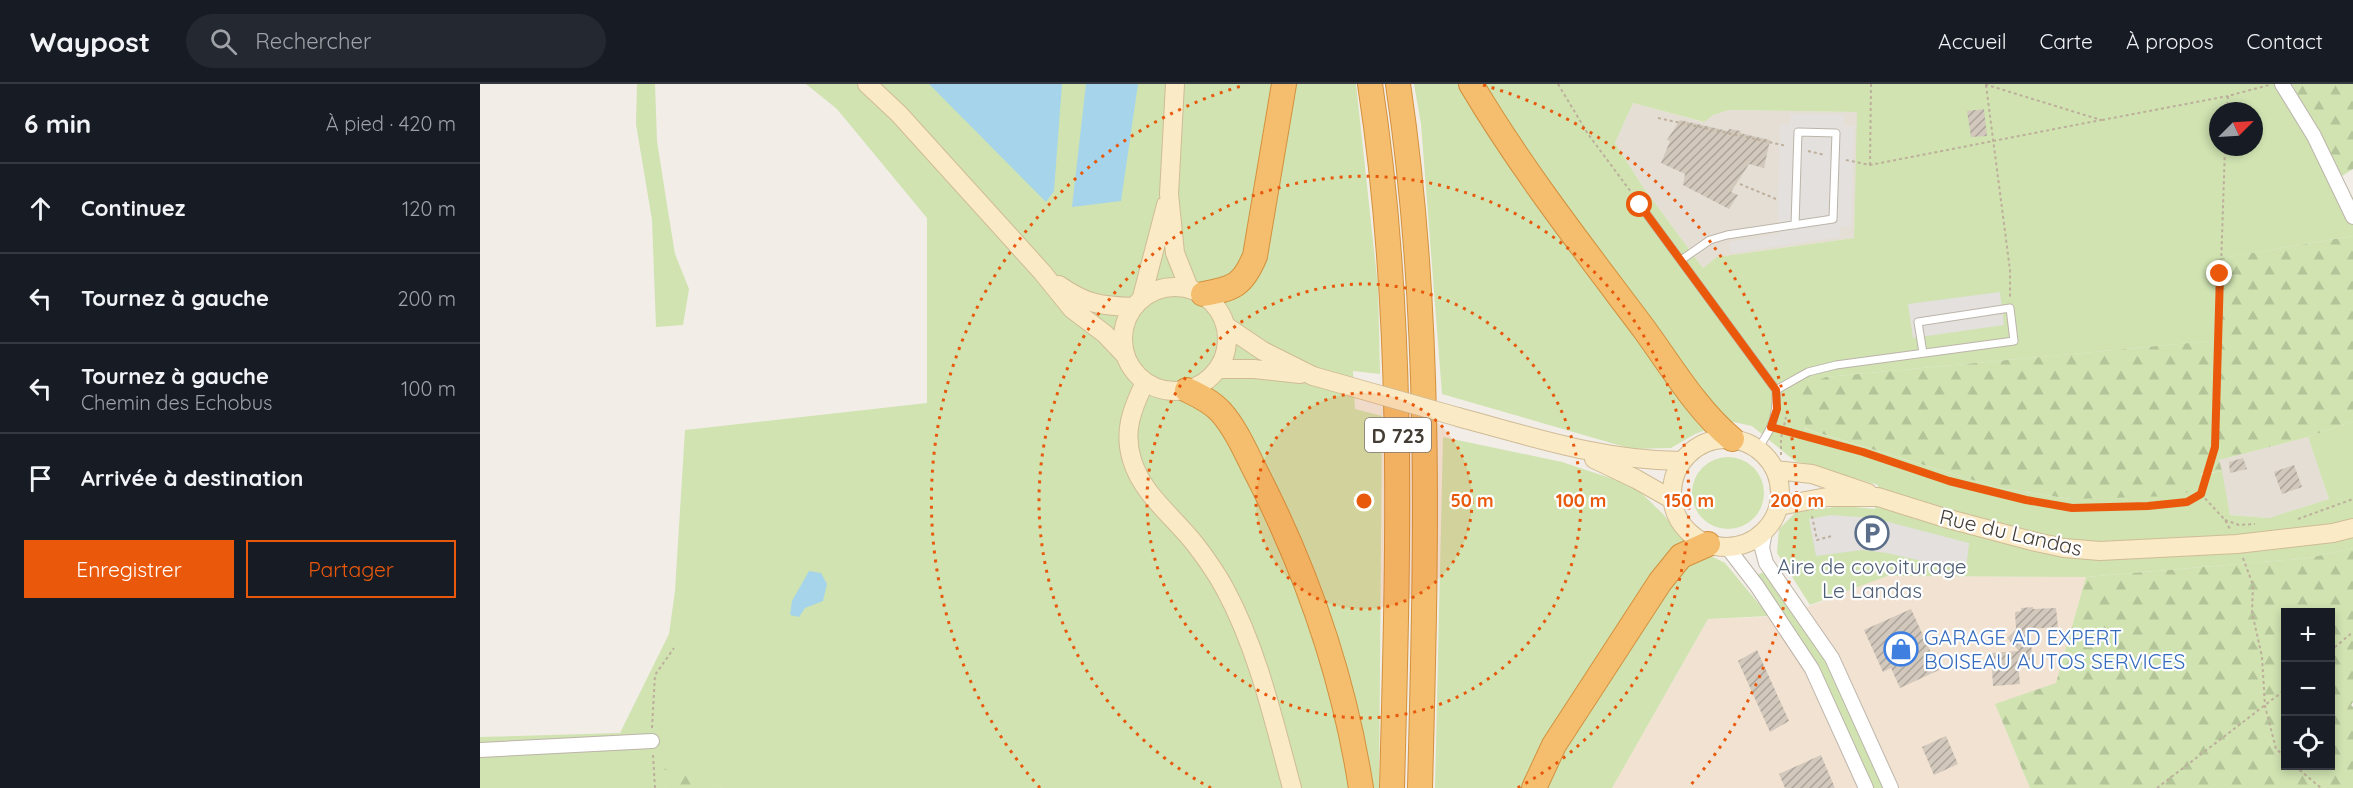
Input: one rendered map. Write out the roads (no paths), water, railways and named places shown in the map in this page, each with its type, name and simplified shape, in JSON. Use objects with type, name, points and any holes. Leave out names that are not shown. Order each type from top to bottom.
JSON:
[{"type":"highway","points":[[1196,291],[1236,286],[1248,273],[1255,256],[1284,84]]},
{"type":"highway","name":"D 723","points":[[1370,84],[1384,204],[1395,350],[1398,510],[1392,788]]},
{"type":"highway","name":"D 723","points":[[1398,84],[1414,217],[1423,333],[1426,494],[1420,788]]},
{"type":"highway","points":[[1471,84],[1516,155],[1612,286],[1719,428],[1732,439]]},
{"type":"highway","points":[[1188,390],[1211,402],[1223,414],[1264,488],[1298,563],[1339,685],[1361,788]]},
{"type":"highway","points":[[1534,788],[1554,745],[1660,582],[1681,556],[1717,545]]},
{"type":"street","points":[[867,84],[899,114],[1042,272],[1072,309],[1105,334],[1125,354]]},
{"type":"street","points":[[1169,194],[1138,302],[1125,321],[1122,338],[1125,354],[1132,369],[1145,382],[1173,391],[1188,390],[1204,382],[1218,369],[1225,355],[1227,341],[1226,326],[1221,314],[1196,291],[1175,253],[1169,194],[1175,84]]},
{"type":"street","points":[[2282,84],[2314,136],[2353,217]]},
{"type":"street","points":[[1042,272],[1074,295],[1102,306],[1138,302],[1165,288],[1196,291]]},
{"type":"street","points":[[1226,326],[1263,351],[1313,376]]},
{"type":"street","points":[[1218,369],[1254,369],[1313,376],[1577,450],[1647,461],[1682,461]]},
{"type":"street","points":[[1145,382],[1131,411],[1128,426],[1128,443],[1133,463],[1141,481],[1194,543],[1225,588],[1249,644],[1292,788]]},
{"type":"street","points":[[1780,465],[1779,506],[1765,531],[1754,539],[1741,545],[1717,545],[1695,537],[1684,527],[1676,514],[1672,500],[1674,480],[1682,461],[1704,443],[1718,439],[1746,442],[1780,465],[1878,497]]},
{"type":"street","points":[[1577,450],[1636,478],[1672,500]]},
{"type":"street","name":"Rue du Landas","points":[[1779,506],[1827,497],[1878,497],[1945,518],[2064,548],[2100,551],[2237,544],[2314,536],[2353,528]]},
{"type":"street","points":[[1765,531],[1762,548],[1766,563],[1832,658],[1891,788]]},
{"type":"street","points":[[1717,545],[1757,586],[1812,669],[1866,788]]},
{"type":"street","points":[[480,750],[652,741]]},
{"type":"lane","points":[[1681,260],[1710,240],[1727,235],[1795,225],[1833,219],[1836,133],[1798,132],[1795,225]]},
{"type":"lane","points":[[1640,205],[1776,390],[1777,409],[1771,427],[1758,448]]},
{"type":"lane","points":[[1776,390],[1808,372],[1836,365],[2014,341],[2010,308],[1918,322],[1923,353]]},
{"type":"water","points":[[929,84],[1062,84],[1054,191],[1046,202]]},
{"type":"water","points":[[1086,84],[1138,84],[1121,201],[1072,207]]},
{"type":"water","points":[[809,571],[821,573],[827,584],[823,601],[805,608],[799,617],[790,615],[792,601]]},
{"type":"place","name":"Aire de covoiturage Le Landas","points":[[1872,533]]},
{"type":"place","name":"GARAGE AD EXPERT BOISEAU AUTOS SERVICES","points":[[1901,649]]}]
